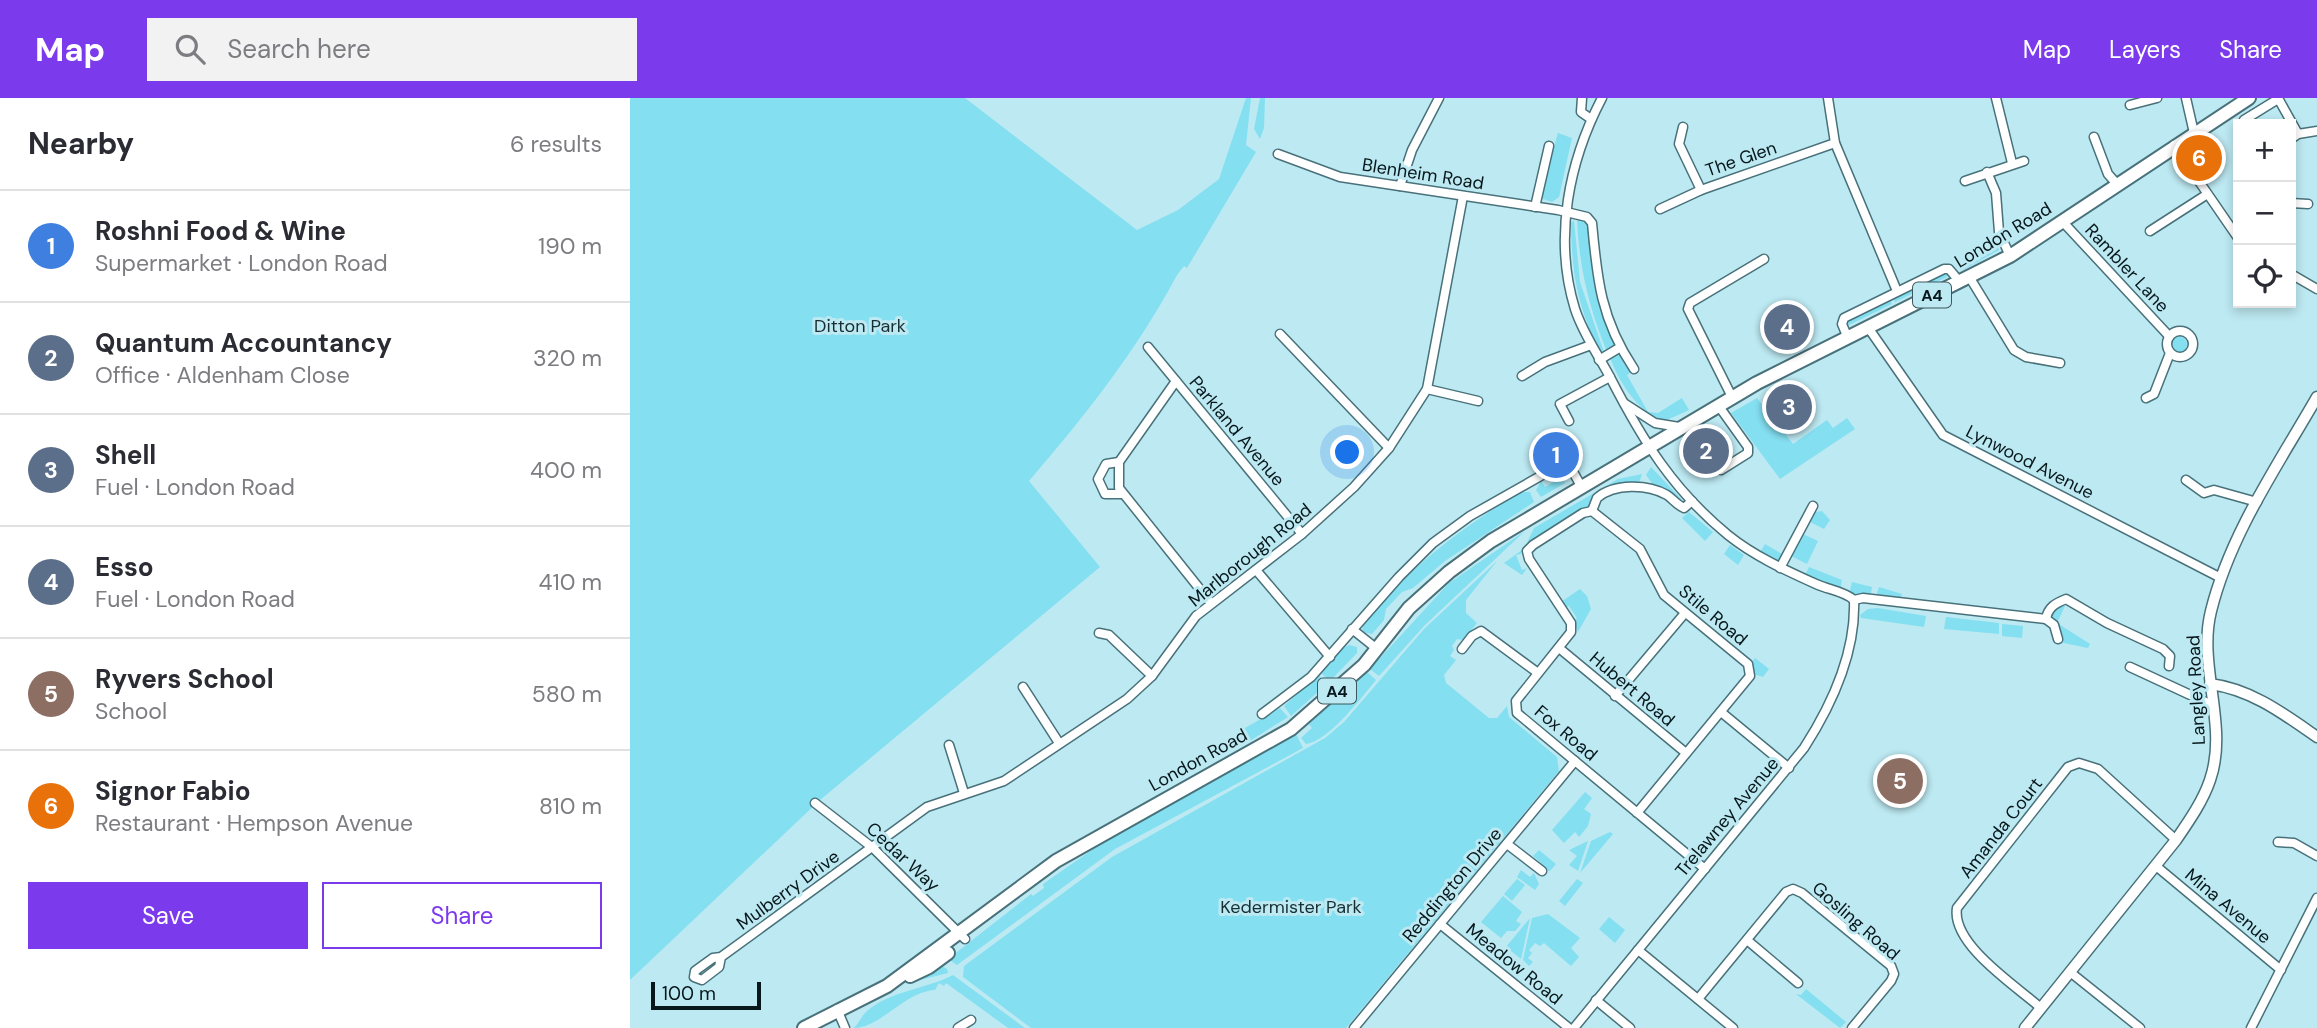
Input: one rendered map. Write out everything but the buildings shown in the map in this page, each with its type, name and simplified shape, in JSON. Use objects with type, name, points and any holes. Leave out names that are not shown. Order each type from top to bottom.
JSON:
[{"type":"main road","name":"London Road","points":[[837,1009],[929,967],[963,937],[992,919],[1001,903],[1056,861],[1291,729],[1326,701],[1377,649],[1409,608],[1449,572],[1491,541],[1732,397],[1847,336],[2010,256],[2116,183],[2249,98]]},
{"type":"main road","points":[[804,1028],[837,1009]]},
{"type":"street","points":[[1400,186],[1412,150],[1439,98]]},
{"type":"street","points":[[1582,98],[1581,112],[1591,118]]},
{"type":"street","points":[[1602,98],[1591,118],[1573,165],[1567,214],[1567,254],[1575,308],[1591,345],[1667,476],[1728,535],[1780,568],[1854,600],[1863,598],[2046,619],[2054,625],[2058,639]]},
{"type":"street","points":[[1828,98],[1835,143],[1897,291]]},
{"type":"street","points":[[1996,98],[2012,163]]},
{"type":"street","points":[[2130,105],[2157,98]]},
{"type":"street","points":[[2186,98],[2194,132]]},
{"type":"street","points":[[2246,119],[2278,98],[2287,119]]},
{"type":"street","points":[[1683,127],[1679,144],[1701,190]]},
{"type":"street","points":[[2296,136],[2317,131]]},
{"type":"street","points":[[2094,137],[2108,174],[2116,183]]},
{"type":"street","name":"The Glen","points":[[1660,209],[1701,190],[1835,143]]},
{"type":"street","points":[[2174,145],[2233,231]]},
{"type":"street","points":[[1535,208],[1549,146]]},
{"type":"street","name":"Blenheim Road","points":[[1278,154],[1340,177],[1567,214]]},
{"type":"street","points":[[1965,181],[2024,161]]},
{"type":"street","points":[[1987,172],[1996,193],[1999,232],[2010,256]]},
{"type":"street","points":[[2150,231],[2206,195]]},
{"type":"street","name":"Marlborough Road","points":[[873,848],[927,807],[1004,781],[1127,699],[1152,676],[1196,616],[1302,534],[1354,488],[1389,448],[1427,389],[1462,196]]},
{"type":"street","points":[[2296,203],[2308,204]]},
{"type":"street","points":[[1567,214],[1587,217],[1592,223],[1598,288],[1619,348],[1634,369]]},
{"type":"street","name":"Rambler Lane","points":[[2062,220],[2169,336]]},
{"type":"street","points":[[1732,397],[1688,309],[1690,303],[1764,259]]},
{"type":"street","points":[[1847,336],[1842,324],[1844,318],[1944,269],[1949,269],[1965,280],[2014,351],[2026,357],[2060,363]]},
{"type":"street","points":[[2296,277],[2317,289]]},
{"type":"street","name":"Lynwood Avenue","points":[[1867,326],[1944,435],[2221,578]]},
{"type":"street","name":"Rambler Lane","points":[[2181,330],[2189,333],[2194,341],[2193,350],[2187,356],[2178,357],[2170,353],[2167,346],[2169,336],[2181,330]]},
{"type":"street","points":[[1280,334],[1389,448]]},
{"type":"street","points":[[1522,376],[1545,362],[1591,345]]},
{"type":"street","name":"Parkland Avenue","points":[[1148,347],[1302,534]]},
{"type":"street","points":[[1599,359],[1619,348]]},
{"type":"street","points":[[2146,398],[2154,394],[2170,353]]},
{"type":"street","points":[[1569,421],[1560,404],[1610,377]]},
{"type":"street","points":[[1176,381],[1119,462],[1117,474],[1122,494],[1211,603]]},
{"type":"street","points":[[1427,389],[1478,401]]},
{"type":"street","name":"Langley Road","points":[[2025,1028],[2176,840],[2192,818],[2211,779],[2216,749],[2210,684],[2210,613],[2239,534],[2317,397]]},
{"type":"street","points":[[1622,401],[1655,423],[1679,427]]},
{"type":"street","points":[[1718,405],[1748,447],[1748,453],[1721,470]]},
{"type":"street","name":"London Road","points":[[1262,714],[1311,677],[1433,543],[1470,516],[1567,461],[1581,486]]},
{"type":"street","points":[[1119,462],[1106,464],[1098,479],[1105,494],[1122,494]]},
{"type":"street","points":[[2186,480],[2204,493],[2214,490],[2258,502]]},
{"type":"street","points":[[1592,511],[1597,498],[1617,488],[1643,487],[1667,495],[1684,508],[1692,501]]},
{"type":"street","points":[[1780,568],[1814,506]]},
{"type":"street","name":"Fox Road","points":[[1592,511],[1583,513],[1533,544],[1527,551],[1529,559],[1571,623],[1571,632],[1516,701],[1517,713],[1705,869]]},
{"type":"street","name":"Stile Road","points":[[1592,511],[1640,549],[1664,595],[1748,664],[1750,676],[1637,813]]},
{"type":"street","points":[[1256,570],[1330,657]]},
{"type":"street","points":[[2046,619],[2054,604],[2066,598],[2107,623],[2163,649],[2170,656],[2168,666]]},
{"type":"street","name":"Trelawney Avenue","points":[[1571,1028],[1789,768],[1819,726],[1831,702],[1854,618],[1854,600]]},
{"type":"street","points":[[1615,696],[1685,612]]},
{"type":"street","points":[[1352,629],[1377,649]]},
{"type":"street","points":[[1462,649],[1472,636],[1481,631],[1538,673]]},
{"type":"street","points":[[1099,633],[1109,635],[1152,676]]},
{"type":"street","name":"Hubert Road","points":[[1559,648],[1686,753]]},
{"type":"street","points":[[2130,667],[2212,705]]},
{"type":"street","points":[[2210,684],[2241,692],[2276,708],[2317,737]]},
{"type":"street","points":[[1023,687],[1059,743]]},
{"type":"street","points":[[1721,712],[1789,768]]},
{"type":"street","points":[[949,745],[964,793]]},
{"type":"street","name":"Reddington Drive","points":[[1357,1025],[1575,761]]},
{"type":"street","name":"Amanda Court","points":[[2041,1008],[1982,957],[1960,933],[1955,921],[1957,908],[2068,767],[2080,763],[2098,769],[2176,840]]},
{"type":"street","name":"Cedar Way","points":[[816,803],[873,848],[963,937]]},
{"type":"street","points":[[2278,842],[2294,843],[2317,856]]},
{"type":"street","points":[[1507,844],[1542,871]]},
{"type":"street","name":"Mulberry Drive","points":[[721,957],[873,848]]},
{"type":"street","name":"Mina Avenue","points":[[2155,866],[2281,970]]},
{"type":"street","name":"Gosling Road","points":[[1698,999],[1786,892],[1793,889],[1802,893],[1891,966],[1894,974],[1891,981],[1852,1028]]},
{"type":"street","points":[[2251,1028],[2313,915],[2317,898]]},
{"type":"street","name":"Meadow Road","points":[[1440,924],[1571,1028]]},
{"type":"street","points":[[1747,940],[1798,983]]},
{"type":"street","points":[[1638,950],[1733,1028]]},
{"type":"street","points":[[2070,972],[2140,1028]]},
{"type":"street","points":[[1596,1000],[1630,1028]]},
{"type":"street","points":[[837,1009],[845,1028]]},
{"type":"street","points":[[958,1028],[971,1020]]},
{"type":"street","points":[[1357,1025],[1367,1028]]},
{"type":"green space","name":"Ditton Park","points":[[630,98],[965,98],[1137,230],[1178,210],[1219,179],[1246,98],[1251,98],[1246,145],[1256,152],[1187,268],[1184,266],[1177,275],[1145,330],[1090,407],[1029,481],[1100,567],[820,800],[630,980]]},
{"type":"green space","points":[[1260,98],[1265,98],[1264,128],[1260,139],[1254,129]]},
{"type":"green space","points":[[1558,133],[1572,138],[1559,197],[1552,202],[1543,199],[1540,194]]},
{"type":"green space","points":[[1581,218],[1589,226],[1616,340],[1614,347],[1607,352],[1590,303],[1583,271],[1577,219]]},
{"type":"green space","points":[[1574,220],[1580,282],[1604,352],[1598,350],[1577,288],[1571,223]]},
{"type":"green space","points":[[1996,244],[1999,250],[1961,271],[1956,267]]},
{"type":"green space","points":[[1945,273],[1948,274],[1947,277],[1895,302],[1893,298]]},
{"type":"green space","points":[[1889,299],[1892,304],[1847,326],[1849,319]]},
{"type":"green space","points":[[2178,336],[2184,339],[2187,345],[2184,351],[2178,354],[2172,351],[2169,345],[2172,339]]},
{"type":"green space","points":[[1619,353],[1625,355],[1633,371],[1627,375],[1648,412],[1658,413],[1682,398],[1689,410],[1667,420],[1648,413],[1632,397],[1619,377],[1610,357]]},
{"type":"green space","points":[[1757,398],[1793,444],[1827,420],[1833,428],[1847,418],[1855,429],[1780,479],[1731,413]]},
{"type":"green space","points":[[1651,467],[1685,504],[1657,490],[1646,475]]},
{"type":"green space","points":[[1642,474],[1638,486],[1626,486],[1527,543],[1534,528],[1618,479]]},
{"type":"green space","points":[[1562,477],[1565,483],[1541,497],[1536,490],[1541,481],[1545,487]]},
{"type":"green space","points":[[1521,492],[1530,492],[1534,502],[1445,561],[1413,588],[1402,592],[1386,609],[1384,620],[1372,634],[1363,632],[1362,622],[1418,566],[1475,521]]},
{"type":"green space","points":[[1822,511],[1830,520],[1824,529],[1808,521],[1815,512]]},
{"type":"green space","points":[[1689,512],[1713,532],[1705,541],[1682,518]]},
{"type":"green space","points":[[1525,531],[1425,625],[1379,676],[1370,669],[1449,583]]},
{"type":"green space","points":[[1803,534],[1818,541],[1807,564],[1791,556]]},
{"type":"green space","points":[[1765,544],[1782,554],[1780,561],[1759,554]]},
{"type":"green space","points":[[1730,545],[1744,555],[1738,565],[1724,554]]},
{"type":"green space","points":[[1522,550],[1521,554],[1516,555],[1522,570],[1527,568],[1522,575],[1504,563]]},
{"type":"green space","name":"Kedermister Park","points":[[1497,561],[1466,600],[1466,613],[1477,623],[1463,640],[1457,639],[1452,646],[1454,650],[1450,656],[1456,660],[1444,675],[1446,683],[1489,718],[1497,718],[1507,706],[1509,717],[1557,757],[1559,771],[1346,1028],[1031,1028],[963,977],[964,966],[1112,857],[1325,738],[1344,722],[1424,629]]},
{"type":"green space","points":[[1809,567],[1842,580],[1840,591],[1804,577]]},
{"type":"green space","points":[[1852,582],[1872,587],[1870,599],[1849,594]]},
{"type":"green space","points":[[1879,587],[1902,594],[1900,602],[1875,599]]},
{"type":"green space","points":[[1580,589],[1587,596],[1591,609],[1578,632],[1573,621],[1577,618],[1569,606],[1565,608],[1561,602]]},
{"type":"green space","points":[[2061,606],[2065,606],[2057,623],[2090,644],[2088,648],[2059,642],[2054,629],[2047,626],[2050,616]]},
{"type":"green space","points":[[1878,608],[1926,616],[1924,627],[1861,618],[1860,615],[1868,609]]},
{"type":"green space","points":[[1946,617],[1999,623],[1999,634],[1944,629]]},
{"type":"green space","points":[[2002,624],[2023,626],[2022,638],[2002,636]]},
{"type":"green space","points":[[1349,645],[1357,647],[1357,653],[1330,681],[1321,673],[1342,648]]},
{"type":"green space","points":[[1755,658],[1769,669],[1763,677],[1754,674],[1749,666]]},
{"type":"green space","points":[[1367,672],[1376,680],[1362,697],[1325,735],[1306,744],[1301,738],[1312,728],[1309,724]]},
{"type":"green space","points":[[1318,675],[1328,683],[1291,716],[1284,706]]},
{"type":"green space","points":[[1280,708],[1288,717],[1245,744],[1238,732]]},
{"type":"green space","points":[[1296,734],[1303,748],[1115,849],[957,965],[948,959],[1031,894],[1033,896],[1044,888],[1043,884],[1112,836]]},
{"type":"green space","points":[[1585,792],[1592,798],[1584,809],[1591,814],[1588,826],[1579,837],[1575,832],[1564,843],[1552,830]]},
{"type":"green space","points":[[1610,832],[1613,834],[1580,873],[1591,841]]},
{"type":"green space","points":[[1588,841],[1578,871],[1569,865],[1577,856],[1569,850]]},
{"type":"green space","points":[[1539,850],[1556,864],[1550,871],[1538,868],[1541,863],[1533,856]]},
{"type":"green space","points":[[1521,870],[1530,877],[1534,873],[1539,884],[1535,890],[1517,877]]},
{"type":"green space","points":[[1517,879],[1525,885],[1512,901],[1504,894]]},
{"type":"green space","points":[[1577,879],[1583,883],[1565,906],[1559,901]]},
{"type":"green space","points":[[1503,896],[1522,912],[1516,921],[1521,924],[1515,931],[1507,931],[1501,938],[1481,922]]},
{"type":"green space","points":[[1548,914],[1580,938],[1571,948],[1579,957],[1571,966],[1544,943],[1540,946],[1535,943],[1529,950],[1532,953],[1528,958],[1533,962],[1529,966],[1523,960],[1532,918]]},
{"type":"green space","points":[[1609,917],[1625,930],[1615,943],[1599,929]]},
{"type":"green space","points":[[1530,918],[1521,959],[1506,947]]},
{"type":"green space","points":[[940,965],[947,969],[948,973],[916,981]]},
{"type":"green space","points":[[953,975],[1025,1028],[1008,1028],[946,983],[944,986],[939,983],[935,990],[914,996],[874,1022],[854,1028],[865,1013],[887,998]]},
{"type":"green space","points":[[1806,989],[1846,1022],[1840,1028],[1796,994],[1801,995]]},
{"type":"place","name":"Signor Fabio","points":[[2199,158]]},
{"type":"place","name":"Esso","points":[[1787,327]]},
{"type":"place","name":"Shell","points":[[1789,407]]},
{"type":"place","name":"Quantum Accountancy","points":[[1706,451]]},
{"type":"place","name":"Roshni Food & Wine","points":[[1556,455]]},
{"type":"place","name":"Ryvers School","points":[[1900,781]]}]
